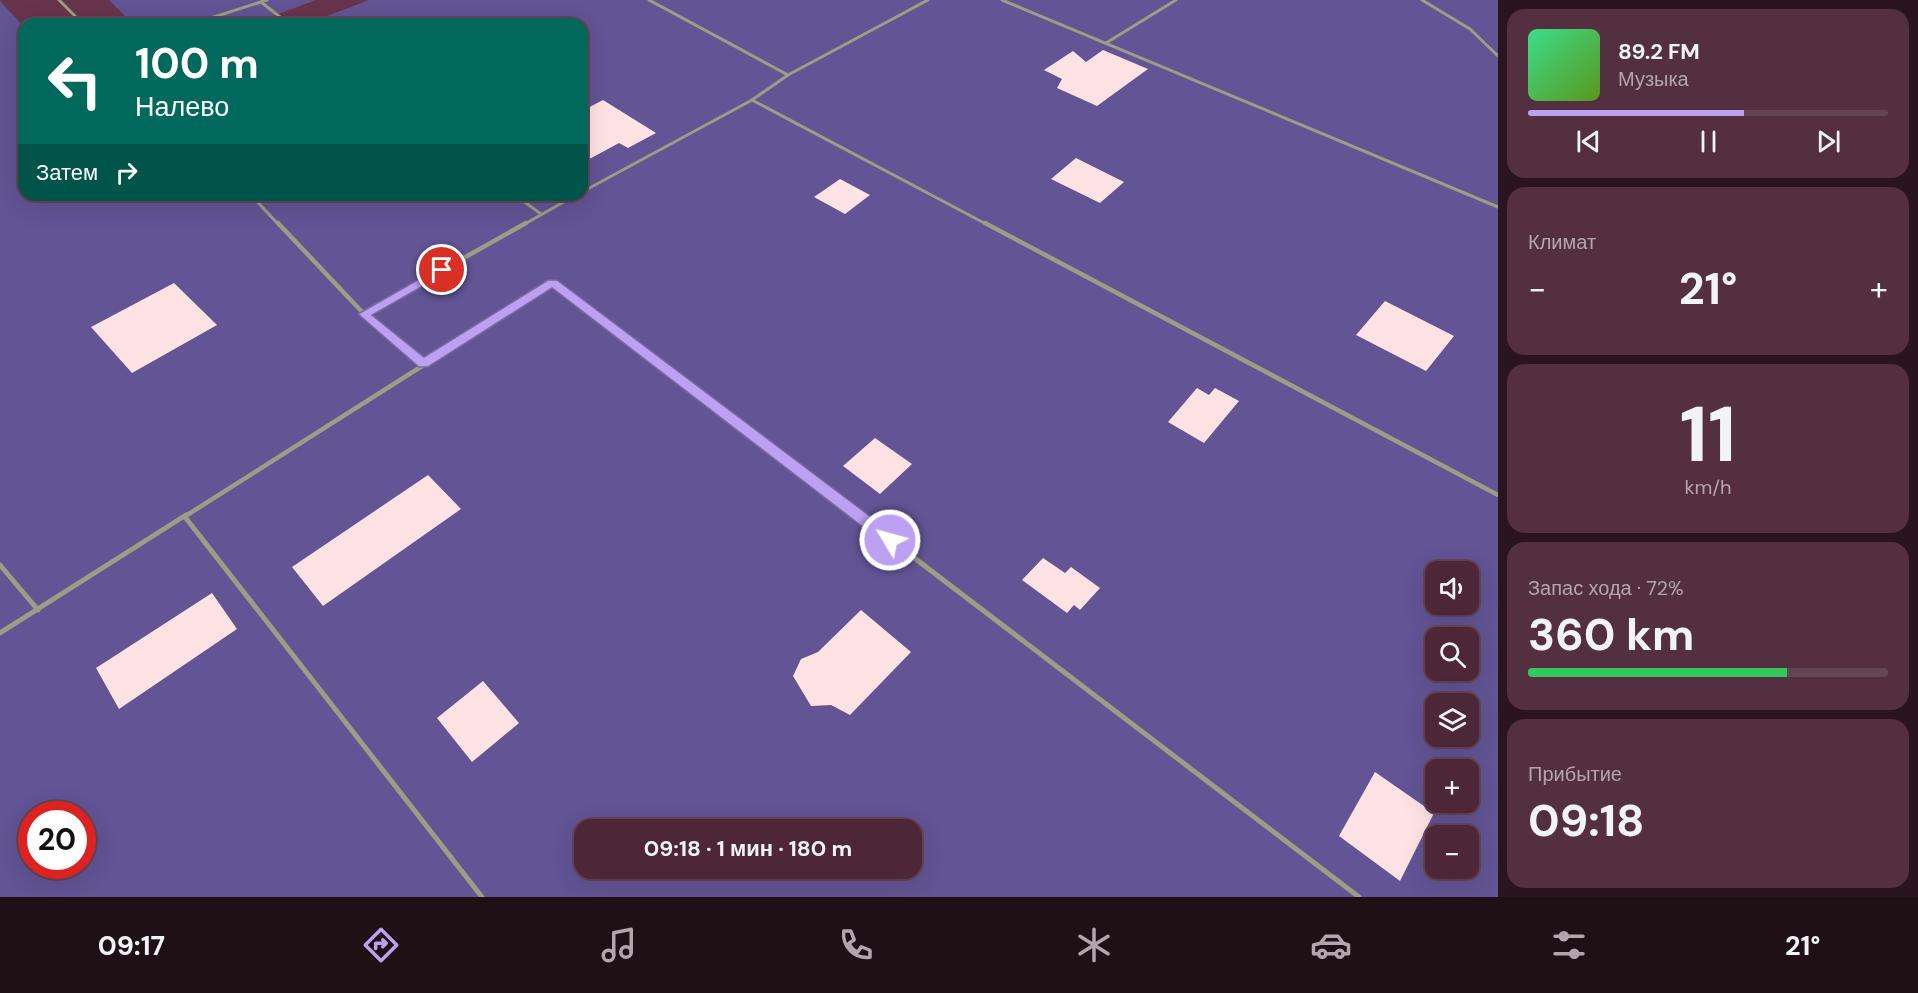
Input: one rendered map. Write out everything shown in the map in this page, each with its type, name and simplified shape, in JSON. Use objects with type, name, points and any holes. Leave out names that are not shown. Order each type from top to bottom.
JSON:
[{"type":"lane","points":[[59,0],[77,18]]},
{"type":"lane","points":[[211,18],[267,0]]},
{"type":"lane","points":[[649,0],[788,75]]},
{"type":"lane","points":[[588,189],[752,100],[788,75],[928,0]]},
{"type":"lane","points":[[1002,0],[1498,207]]},
{"type":"lane","points":[[1106,43],[1176,0]]},
{"type":"lane","points":[[1422,0],[1470,29],[1498,56]]},
{"type":"lane","points":[[261,2],[281,18]]},
{"type":"lane","points":[[752,100],[1498,495]]},
{"type":"lane","points":[[257,201],[364,314],[423,364]]},
{"type":"lane","points":[[523,201],[541,214]]},
{"type":"lane","points":[[364,314],[565,201]]},
{"type":"lane","points":[[0,633],[553,283],[1359,897]]},
{"type":"lane","points":[[185,517],[482,897]]},
{"type":"lane","points":[[0,565],[38,610]]},
{"type":"shaded area","points":[[109,0],[316,0],[267,18],[127,18]]},
{"type":"shaded area","points":[[369,0],[1498,0],[1498,897],[0,897],[0,1],[18,20],[18,201],[588,201],[588,18],[322,18]]},
{"type":"building","points":[[1103,50],[1148,69],[1097,106],[1057,88],[1062,79],[1044,70],[1073,51],[1086,62]]},
{"type":"building","points":[[603,100],[656,133],[628,148],[619,143],[588,160],[588,108]]},
{"type":"building","points":[[1076,158],[1124,182],[1100,203],[1051,179]]},
{"type":"building","points":[[840,179],[870,195],[845,214],[814,197]]},
{"type":"building","points":[[174,283],[217,325],[132,373],[91,327]]},
{"type":"building","points":[[1385,301],[1454,336],[1426,371],[1356,335]]},
{"type":"building","points":[[1197,388],[1209,395],[1215,388],[1239,401],[1204,443],[1168,422]]},
{"type":"building","points":[[875,438],[912,464],[880,494],[843,466]]},
{"type":"building","points":[[428,475],[461,509],[323,606],[292,567]]},
{"type":"building","points":[[1043,558],[1065,573],[1071,567],[1100,588],[1080,610],[1074,605],[1067,613],[1022,580]]},
{"type":"building","points":[[212,593],[237,629],[119,709],[96,668]]},
{"type":"building","points":[[861,610],[911,652],[850,715],[831,705],[811,706],[793,676],[801,659],[818,652]]},
{"type":"building","points":[[483,681],[519,723],[472,762],[437,718]]},
{"type":"building","points":[[1375,772],[1425,807],[1425,813],[1434,813],[1428,825],[1425,825],[1425,831],[1400,881],[1339,836]]},
{"type":"route","points":[[442,270],[364,314],[423,364],[553,283],[890,540]]}]
